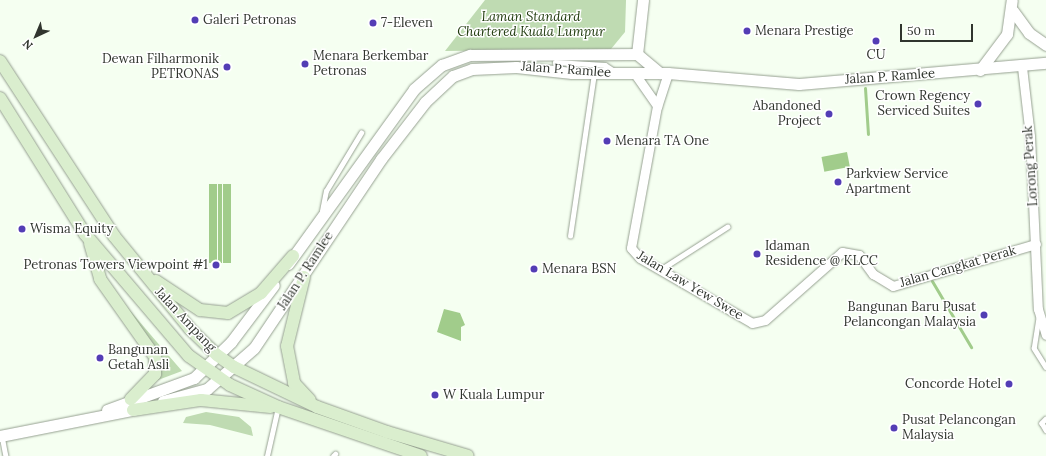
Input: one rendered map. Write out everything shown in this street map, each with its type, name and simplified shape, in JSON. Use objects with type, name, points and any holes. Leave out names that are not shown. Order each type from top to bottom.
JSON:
[{"type":"main road","name":"Jalan Ampang","points":[[0,61],[33,117],[137,267],[217,355],[234,367],[317,407],[468,456]]},
{"type":"main road","name":"Jalan Ampang","points":[[0,98],[89,240],[164,330],[206,368],[221,379],[278,407],[421,456]]},
{"type":"main road","points":[[89,240],[100,279],[155,357],[155,374],[132,404]]},
{"type":"main road","points":[[137,267],[190,305],[208,313],[228,313],[261,293],[294,256]]},
{"type":"main road","points":[[304,277],[287,346],[288,366],[298,388],[317,407]]},
{"type":"main road","points":[[132,404],[201,400],[278,407]]},
{"type":"street","points":[[643,0],[637,54],[664,73]]},
{"type":"street","points":[[1012,5],[1029,33],[1046,45]]},
{"type":"street","points":[[980,70],[1002,44],[1012,5]]},
{"type":"street","name":"Jalan P. Ramlee","points":[[132,404],[194,378],[206,368],[264,300],[321,214],[414,89],[442,65],[470,55],[637,54]]},
{"type":"street","name":"Jalan P. Ramlee","points":[[132,404],[206,389],[221,379],[254,348],[304,277],[381,159],[425,102],[453,76],[472,69],[516,67],[594,73],[664,73],[799,84],[1022,67],[1046,63]]},
{"type":"street","name":"Lorong Perak","points":[[1022,67],[1036,244],[1040,317],[1046,335]]},
{"type":"street","name":"Jalan Law Yew Swee","points":[[664,73],[630,243],[640,258],[752,323],[765,320],[824,264]]},
{"type":"street","points":[[635,74],[657,106]]},
{"type":"street","name":"Jalan Cangkat Perak","points":[[824,264],[842,252],[851,252],[859,255],[873,274],[894,286],[1036,244]]},
{"type":"street","points":[[1,436],[79,421],[132,404]]},
{"type":"lane","points":[[555,62],[605,65],[620,74]]},
{"type":"lane","points":[[570,236],[594,73]]},
{"type":"lane","points":[[321,214],[326,191],[361,133]]},
{"type":"lane","points":[[660,270],[727,227]]},
{"type":"lane","points":[[1040,317],[1034,348],[1046,368]]},
{"type":"lane","points":[[267,456],[278,407]]},
{"type":"lane","points":[[1046,419],[1042,423],[1046,430]]},
{"type":"lane","points":[[1,436],[6,456]]},
{"type":"green space","name":"Laman Standard Chartered Kuala Lumpur","points":[[485,0],[626,0],[625,32],[611,49],[445,51]]},
{"type":"green space","points":[[115,293],[182,371],[158,380],[158,355],[153,344]]},
{"type":"green space","points":[[206,412],[239,417],[251,427],[253,436],[210,425],[183,423],[186,417]]},
{"type":"shaded area","points":[[847,152],[850,167],[824,172],[821,157]]},
{"type":"shaded area","points":[[209,184],[217,184],[217,263],[209,263]]},
{"type":"shaded area","points":[[218,184],[222,184],[222,263],[218,263]]},
{"type":"shaded area","points":[[223,184],[231,184],[231,263],[223,263]]},
{"type":"shaded area","points":[[444,309],[460,313],[465,325],[461,327],[461,341],[437,332]]},
{"type":"waterway","points":[[865,88],[868,134]]},
{"type":"waterway","points":[[932,281],[971,347]]},
{"type":"place","name":"Galeri Petronas","points":[[195,20]]},
{"type":"place","name":"7-Eleven","points":[[373,23]]},
{"type":"place","name":"Menara Prestige","points":[[747,31]]},
{"type":"place","name":"CU","points":[[876,41]]},
{"type":"place","name":"Menara Berkembar Petronas","points":[[305,64]]},
{"type":"place","name":"Dewan Filharmonik PETRONAS","points":[[227,67]]},
{"type":"place","name":"Crown Regency Serviced Suites","points":[[978,104]]},
{"type":"place","name":"Abandoned Project","points":[[829,114]]},
{"type":"place","name":"Menara TA One","points":[[607,141]]},
{"type":"place","name":"Parkview Service Apartment","points":[[838,182]]},
{"type":"place","name":"Wisma Equity","points":[[22,229]]},
{"type":"place","name":"Idaman Residence @ KLCC","points":[[757,254]]},
{"type":"place","name":"Petronas Towers Viewpoint #1","points":[[216,265]]},
{"type":"place","name":"Menara BSN","points":[[534,269]]},
{"type":"place","name":"Bangunan Baru Pusat Pelancongan Malaysia","points":[[984,315]]},
{"type":"place","name":"Bangunan Getah Asli","points":[[100,358]]},
{"type":"place","name":"Concorde Hotel","points":[[1009,384]]},
{"type":"place","name":"W Kuala Lumpur","points":[[435,395]]},
{"type":"place","name":"Pusat Pelancongan Malaysia","points":[[894,428]]}]
